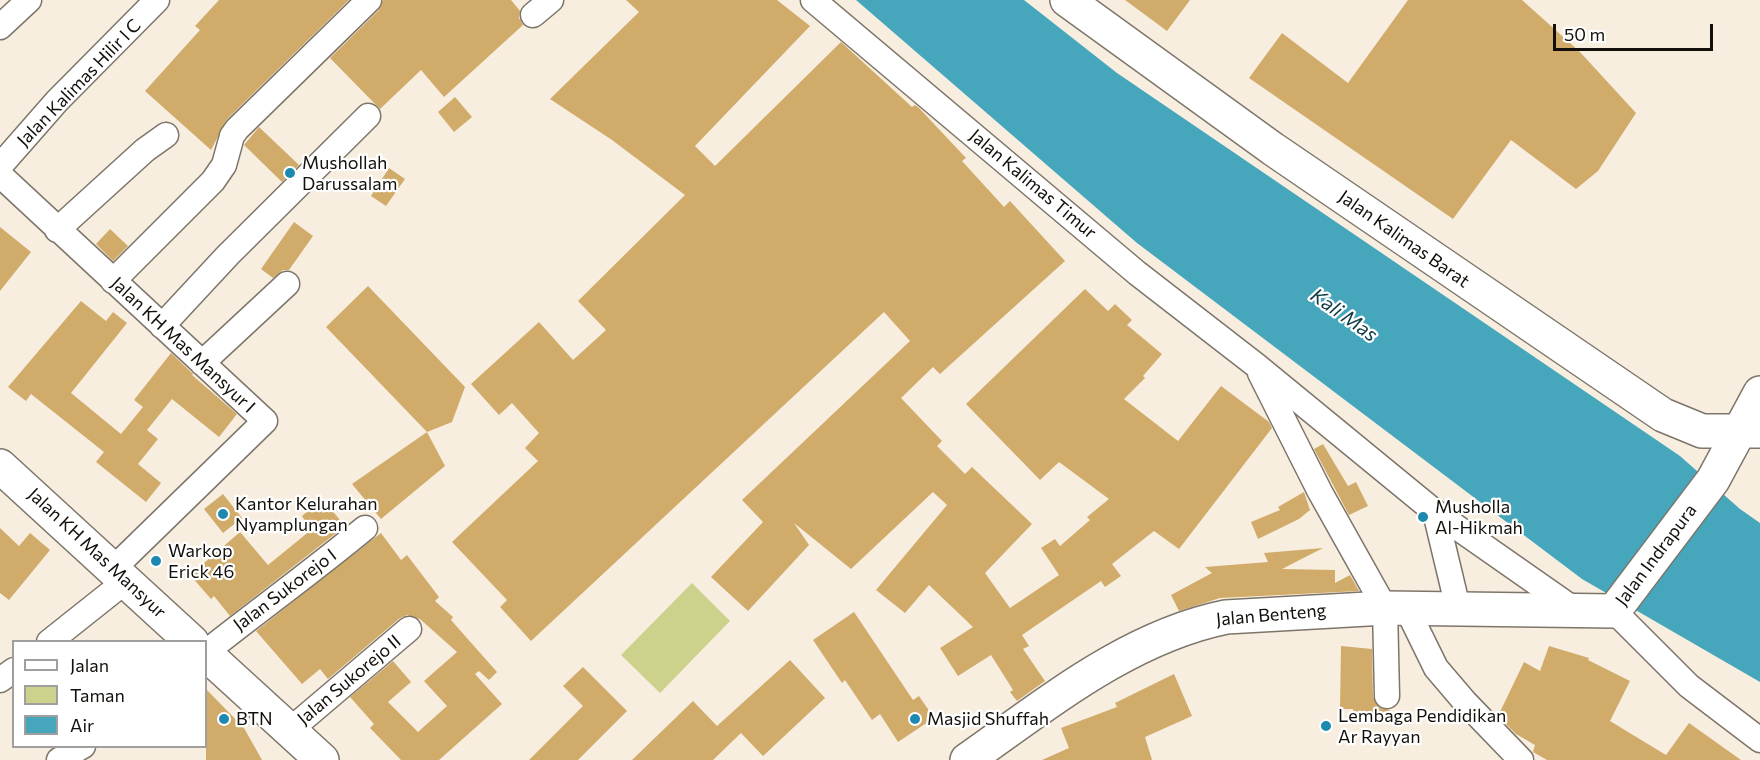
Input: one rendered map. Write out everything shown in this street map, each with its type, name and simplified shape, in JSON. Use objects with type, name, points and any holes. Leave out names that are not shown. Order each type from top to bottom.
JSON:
[{"type":"street","points":[[0,27],[29,0]]},
{"type":"street","name":"Jalan Kalimas Hilir I C","points":[[0,166],[57,102],[158,0]]},
{"type":"street","points":[[113,281],[213,180],[224,165],[232,136],[237,129],[369,0]]},
{"type":"street","name":"Jalan Kalimas Timur","points":[[813,0],[1137,273],[1257,366],[1435,512],[1578,612]]},
{"type":"street","name":"Jalan Kalimas Barat","points":[[1067,0],[1273,149],[1663,415],[1702,431],[1750,431]]},
{"type":"street","points":[[162,326],[228,255],[368,116]]},
{"type":"street","points":[[57,230],[145,150],[166,135]]},
{"type":"street","name":"Jalan KH Mas Mansyur I","points":[[0,175],[57,230],[264,418],[264,423],[120,574]]},
{"type":"street","points":[[202,363],[286,284]]},
{"type":"street","name":"Jalan Kalimas Timur","points":[[1257,366],[1320,492],[1436,668],[1521,760]]},
{"type":"street","name":"Jalan Indrapura","points":[[1760,393],[1750,431],[1618,607],[1689,686],[1760,740]]},
{"type":"street","name":"Jalan KH Mas Mansyur","points":[[0,466],[190,640]]},
{"type":"street","points":[[1435,512],[1458,608]]},
{"type":"street","name":"Jalan Sukorejo I","points":[[210,663],[284,590],[299,582],[365,528]]},
{"type":"street","points":[[51,640],[120,574]]},
{"type":"street","name":"Jalan Benteng","points":[[967,760],[1105,664],[1201,622],[1226,617],[1396,608],[1578,612],[1618,607]]},
{"type":"street","points":[[1387,696],[1396,608]]},
{"type":"street","name":"Jalan Sukorejo II","points":[[306,750],[409,629]]},
{"type":"street","points":[[210,663],[306,750]]},
{"type":"street","points":[[59,760],[81,748]]},
{"type":"green space","points":[[692,583],[730,621],[660,693],[621,655]]},
{"type":"water","name":"Kali Mas","points":[[856,0],[1024,0],[1117,73],[1680,456],[1740,509],[1760,523],[1760,682],[1582,579],[1137,243]]},
{"type":"building","points":[[219,0],[349,0],[227,119],[211,150],[145,91],[200,30],[195,26]]},
{"type":"building","points":[[383,0],[511,0],[520,11],[519,18],[523,25],[444,97],[421,70],[380,109],[330,58],[379,10]]},
{"type":"building","points":[[626,0],[777,0],[810,26],[695,146],[715,166],[841,42],[912,107],[915,105],[919,108],[966,158],[962,161],[1004,207],[1010,201],[1065,261],[940,374],[933,367],[901,398],[942,441],[937,446],[965,474],[972,467],[1032,524],[985,573],[1010,608],[1059,575],[1041,548],[1055,539],[1060,546],[1090,520],[1087,517],[1109,499],[1059,462],[1040,480],[966,404],[1085,289],[1108,311],[1115,304],[1132,320],[1127,325],[1162,354],[1143,376],[1145,378],[1124,399],[1178,441],[1221,386],[1269,422],[1272,428],[1179,549],[1154,531],[1112,564],[1121,576],[1105,587],[1101,581],[1022,635],[1029,646],[1023,649],[1045,681],[1017,701],[1010,692],[1013,690],[991,655],[958,676],[940,648],[973,627],[929,585],[905,613],[876,590],[947,505],[933,492],[851,569],[794,523],[809,545],[748,611],[711,577],[763,522],[742,500],[910,341],[884,312],[531,641],[500,607],[507,600],[452,542],[538,461],[525,448],[539,433],[512,403],[499,415],[471,384],[539,322],[573,360],[606,330],[578,301],[685,195],[612,140],[550,99],[639,12]]},
{"type":"building","points":[[1125,0],[1190,0],[1167,31]]},
{"type":"building","points":[[1408,0],[1522,0],[1580,52],[1636,113],[1598,171],[1576,189],[1511,140],[1453,219],[1249,78],[1282,33],[1348,83]]},
{"type":"building","points":[[455,97],[472,117],[454,132],[438,112]]},
{"type":"building","points":[[259,127],[299,165],[282,182],[244,145]]},
{"type":"building","points":[[389,168],[405,179],[386,206],[371,196]]},
{"type":"building","points":[[294,222],[313,236],[289,270],[283,270],[273,278],[261,269]]},
{"type":"building","points":[[0,227],[31,252],[0,291]]},
{"type":"building","points":[[110,229],[128,246],[113,261],[96,244]]},
{"type":"building","points":[[368,286],[465,387],[452,422],[427,432],[326,327]]},
{"type":"building","points":[[81,301],[106,321],[113,312],[127,323],[71,393],[121,434],[143,407],[134,400],[171,353],[192,375],[237,414],[219,437],[172,399],[147,430],[158,439],[138,464],[161,483],[146,502],[96,462],[104,452],[31,394],[26,401],[8,387]]},
{"type":"building","points":[[427,432],[445,466],[381,519],[352,484]]},
{"type":"building","points":[[1323,444],[1348,486],[1356,482],[1368,506],[1349,515],[1314,449]]},
{"type":"building","points":[[1304,492],[1310,510],[1299,519],[1258,539],[1251,522],[1280,510],[1278,507]]},
{"type":"building","name":"Kantor Kelurahan Nyamplungan","points":[[223,494],[242,518],[223,533],[204,509]]},
{"type":"building","points":[[316,504],[323,513],[330,508],[345,526],[230,616],[214,596],[211,599],[190,575],[240,532],[268,565],[311,530],[302,516]]},
{"type":"building","points":[[0,528],[19,546],[30,533],[50,550],[9,600],[0,593]]},
{"type":"building","points":[[381,533],[401,560],[407,555],[439,597],[435,601],[453,617],[451,620],[497,672],[489,680],[479,671],[475,674],[502,704],[439,760],[401,760],[370,728],[374,724],[350,697],[393,661],[411,682],[388,702],[418,732],[447,706],[424,681],[457,652],[420,619],[407,615],[400,618],[328,679],[320,669],[302,684],[256,631]]},
{"type":"building","points":[[1323,548],[1282,569],[1335,570],[1335,583],[1350,575],[1359,591],[1220,598],[1179,611],[1171,595],[1212,573],[1205,567],[1268,562],[1264,553]]},
{"type":"building","points":[[854,612],[913,700],[919,696],[934,718],[898,742],[880,714],[872,720],[845,680],[842,683],[813,640]]},
{"type":"building","points":[[1341,646],[1372,649],[1373,697],[1380,708],[1390,710],[1390,719],[1352,721],[1353,709],[1340,709]]},
{"type":"building","points":[[1549,646],[1589,658],[1588,660],[1630,681],[1610,721],[1666,755],[1689,723],[1741,760],[1547,760],[1533,752],[1535,745],[1516,734],[1498,716],[1524,662],[1540,671]]},
{"type":"building","points":[[790,660],[825,698],[763,756],[741,733],[713,760],[632,760],[693,701],[717,726]]},
{"type":"building","points":[[583,667],[627,711],[578,760],[529,760],[583,706],[563,686]]},
{"type":"building","points":[[1174,674],[1192,716],[1145,737],[1152,760],[1042,760],[1069,748],[1061,728],[1117,707],[1115,703]]},
{"type":"building","points":[[207,690],[244,728],[262,760],[206,760]]},
{"type":"place","name":"Mushollah Darussalam","points":[[290,173]]},
{"type":"place","name":"Kantor Kelurahan Nyamplungan","points":[[223,514]]},
{"type":"place","name":"Musholla Al-Hikmah","points":[[1423,517]]},
{"type":"place","name":"Warkop Erick 46","points":[[156,561]]},
{"type":"place","name":"BTN","points":[[224,719]]},
{"type":"place","name":"Masjid Shuffah","points":[[915,719]]},
{"type":"place","name":"Lembaga Pendidikan Ar Rayyan","points":[[1326,726]]}]
